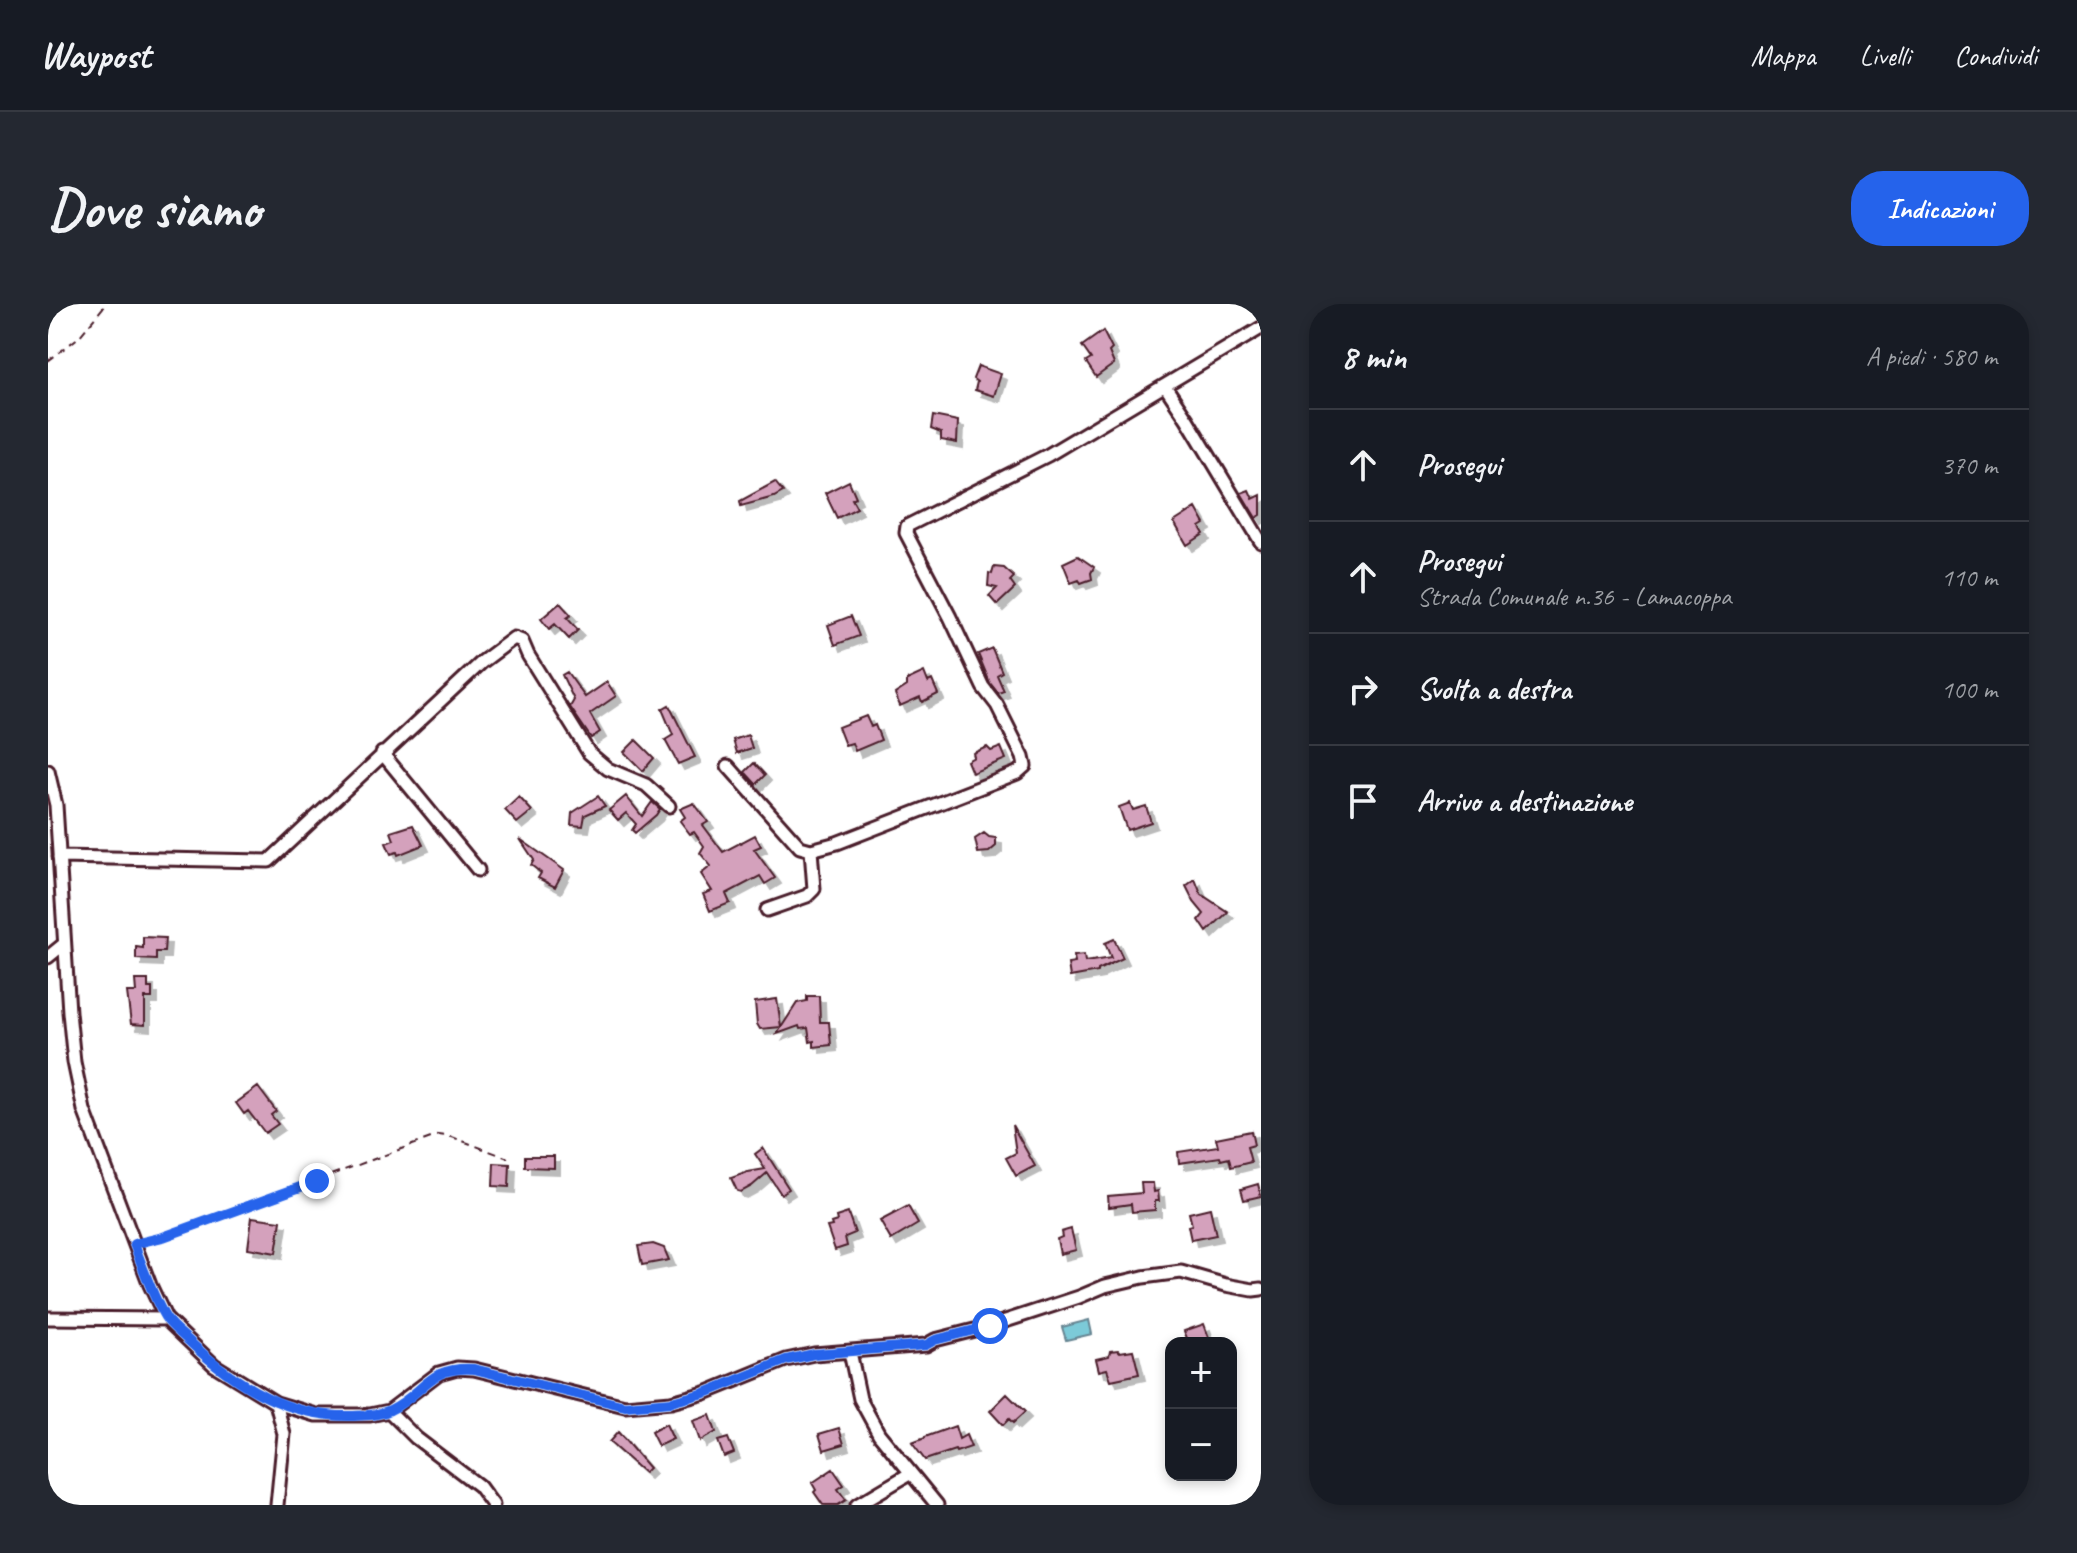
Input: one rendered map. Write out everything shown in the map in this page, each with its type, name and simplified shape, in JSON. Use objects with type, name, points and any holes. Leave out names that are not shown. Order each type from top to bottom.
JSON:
[{"type":"street","points":[[728,766],[800,847],[811,850],[837,843],[1017,773],[1025,766],[1023,757],[997,705],[983,687],[906,533],[907,526],[1048,455],[1261,328]]},
{"type":"street","points":[[1165,386],[1261,542]]},
{"type":"street","points":[[59,857],[269,861],[382,753],[482,662],[514,638],[522,641],[589,753],[608,769],[646,785],[669,806]]},
{"type":"street","points":[[382,753],[478,870]]},
{"type":"street","points":[[48,771],[56,805],[74,1062],[84,1110],[150,1285],[166,1319],[214,1365],[276,1403],[316,1415],[370,1415],[389,1411],[439,1373],[457,1368],[474,1369],[625,1406],[671,1402],[705,1393],[786,1360],[814,1354],[926,1345],[1017,1318],[1105,1286],[1143,1277],[1181,1272],[1226,1285],[1261,1289]]},
{"type":"street","points":[[767,910],[807,896],[814,889],[811,850]]},
{"type":"street","points":[[48,957],[64,944]]},
{"type":"street","points":[[48,1318],[166,1319]]},
{"type":"street","points":[[850,1352],[860,1399],[879,1434],[937,1505]]},
{"type":"street","points":[[276,1403],[284,1434],[277,1505]]},
{"type":"street","points":[[389,1411],[416,1438],[479,1486],[493,1505]]},
{"type":"street","points":[[857,1505],[911,1473]]},
{"type":"path","points":[[48,361],[79,337],[106,304]]},
{"type":"path","points":[[134,1244],[163,1237],[439,1135],[508,1158]]},
{"type":"water","points":[[1089,1320],[1092,1334],[1066,1340],[1062,1327]]},
{"type":"building","points":[[1103,331],[1112,349],[1109,352],[1114,364],[1096,377],[1086,362],[1091,359],[1082,346]]},
{"type":"building","points":[[978,366],[1001,374],[994,396],[975,390],[977,382],[973,379]]},
{"type":"building","points":[[933,416],[958,421],[957,443],[941,440],[941,433],[931,429]]},
{"type":"building","points":[[849,481],[857,508],[837,518],[825,493]]},
{"type":"building","points":[[775,482],[783,492],[741,506],[740,501]]},
{"type":"building","points":[[1249,490],[1253,499],[1261,495],[1261,515],[1256,518],[1241,493]]},
{"type":"building","points":[[1196,508],[1205,524],[1200,527],[1204,534],[1187,545],[1174,522]]},
{"type":"building","points":[[1078,556],[1094,567],[1092,579],[1071,583],[1063,563]]},
{"type":"building","points":[[994,567],[1004,568],[1014,577],[1010,581],[1015,588],[997,605],[989,596],[997,588],[988,586],[989,573],[992,574]]},
{"type":"building","points":[[560,603],[571,615],[567,618],[578,630],[569,639],[555,624],[549,629],[541,619]]},
{"type":"building","points":[[851,616],[859,636],[835,645],[828,625]]},
{"type":"building","points":[[992,648],[1002,672],[997,675],[1004,691],[998,693],[990,683],[978,654]]},
{"type":"building","points":[[567,672],[585,697],[607,682],[616,696],[590,714],[600,732],[591,738],[570,707],[574,700],[562,675]]},
{"type":"building","points":[[924,672],[928,682],[932,680],[938,694],[922,702],[920,697],[900,706],[895,694],[907,686],[907,680]]},
{"type":"building","points":[[669,705],[695,757],[678,764],[665,740],[673,735],[662,709]]},
{"type":"building","points":[[866,716],[871,727],[875,725],[881,740],[855,751],[852,743],[845,745],[838,727]]},
{"type":"building","points":[[748,735],[752,748],[737,753],[733,740]]},
{"type":"building","points":[[636,740],[654,758],[643,771],[624,752]]},
{"type":"building","points":[[987,747],[991,751],[1001,747],[1006,759],[972,773],[967,761],[974,757],[973,753]]},
{"type":"building","points":[[754,763],[765,775],[756,784],[745,772]]},
{"type":"building","points":[[598,796],[605,806],[585,815],[583,826],[571,825],[572,813]]},
{"type":"building","points":[[626,796],[642,816],[652,802],[660,809],[635,833],[632,830],[636,824],[626,813],[618,820],[609,810]]},
{"type":"building","points":[[519,797],[532,811],[517,823],[505,810]]},
{"type":"building","points":[[694,803],[708,822],[703,825],[723,852],[755,835],[761,846],[754,849],[775,878],[765,884],[760,876],[726,894],[730,903],[710,911],[703,894],[712,891],[701,874],[711,866],[700,853],[704,846],[694,832],[690,834],[680,821],[685,817],[680,809]]},
{"type":"building","points":[[1130,803],[1133,810],[1146,806],[1151,822],[1127,830],[1119,807]]},
{"type":"building","points":[[413,825],[423,845],[398,855],[397,852],[391,854],[386,843],[394,840],[391,832]]},
{"type":"building","points":[[984,833],[996,838],[996,846],[989,852],[978,853],[975,839]]},
{"type":"building","points":[[520,839],[564,870],[555,887],[538,878],[541,873],[531,865],[534,860]]},
{"type":"building","points":[[1195,879],[1201,894],[1228,912],[1207,932],[1199,920],[1204,914],[1186,886]]},
{"type":"building","points":[[143,937],[165,938],[164,952],[156,952],[156,960],[136,959],[136,947],[143,948]]},
{"type":"building","points":[[1114,939],[1123,958],[1098,972],[1070,977],[1068,964],[1075,963],[1074,956],[1084,955],[1085,962],[1111,958],[1105,943]]},
{"type":"building","points":[[135,980],[148,980],[148,988],[152,988],[152,998],[145,998],[145,1025],[131,1024],[127,992],[136,992]]},
{"type":"building","points":[[807,996],[819,996],[820,1022],[829,1022],[831,1045],[814,1047],[808,1028],[800,1029],[799,1026],[777,1034],[797,1003],[807,1001]]},
{"type":"building","points":[[777,999],[781,1027],[760,1029],[755,1002]]},
{"type":"building","points":[[258,1087],[276,1111],[271,1115],[278,1124],[265,1133],[248,1111],[244,1114],[236,1103]]},
{"type":"building","points":[[1012,1125],[1035,1166],[1016,1176],[1006,1158],[1016,1153]]},
{"type":"building","points":[[1251,1131],[1254,1145],[1247,1147],[1251,1162],[1231,1167],[1229,1158],[1221,1160],[1220,1157],[1179,1163],[1178,1152],[1218,1146],[1216,1138]]},
{"type":"building","points":[[763,1148],[789,1189],[781,1194],[767,1173],[752,1186],[737,1191],[731,1178],[765,1169],[755,1154]]},
{"type":"building","points":[[525,1156],[554,1156],[554,1168],[525,1167]]},
{"type":"building","points":[[494,1163],[510,1164],[509,1187],[493,1186]]},
{"type":"building","points":[[1141,1183],[1153,1183],[1154,1192],[1158,1191],[1159,1201],[1155,1201],[1155,1210],[1132,1212],[1131,1204],[1109,1207],[1108,1196],[1142,1193]]},
{"type":"building","points":[[1258,1184],[1261,1196],[1244,1200],[1241,1189]]},
{"type":"building","points":[[908,1206],[918,1224],[891,1240],[880,1221]]},
{"type":"building","points":[[1210,1208],[1216,1235],[1191,1240],[1189,1213]]},
{"type":"building","points":[[848,1213],[855,1233],[845,1237],[847,1246],[835,1250],[827,1227],[837,1221],[836,1217]]},
{"type":"building","points":[[252,1217],[281,1221],[276,1253],[248,1248]]},
{"type":"building","points":[[1071,1229],[1076,1250],[1060,1254],[1057,1239],[1062,1237],[1061,1232]]},
{"type":"building","points":[[653,1244],[664,1248],[669,1260],[642,1265],[638,1246]]},
{"type":"building","points":[[1204,1324],[1209,1337],[1186,1337],[1184,1331]]},
{"type":"building","points":[[1118,1350],[1133,1350],[1139,1374],[1111,1380],[1107,1369],[1099,1371],[1096,1359]]},
{"type":"building","points":[[1007,1394],[1025,1412],[1013,1423],[1009,1419],[1003,1425],[990,1411]]},
{"type":"building","points":[[710,1415],[716,1432],[700,1441],[693,1421]]},
{"type":"building","points":[[666,1424],[673,1439],[658,1446],[651,1432]]},
{"type":"building","points":[[955,1426],[959,1439],[966,1435],[971,1447],[925,1460],[912,1443],[925,1437]]},
{"type":"building","points":[[839,1428],[844,1444],[824,1450],[819,1434]]},
{"type":"building","points":[[618,1432],[649,1468],[644,1473],[609,1442]]},
{"type":"building","points":[[728,1438],[734,1453],[724,1457],[718,1441]]},
{"type":"building","points":[[833,1469],[844,1485],[838,1489],[846,1500],[838,1505],[823,1505],[812,1483]]},
{"type":"route","points":[[317,1181],[163,1237],[134,1244],[166,1319],[214,1365],[276,1403],[316,1415],[370,1415],[389,1411],[439,1373],[457,1368],[474,1369],[625,1406],[671,1402],[705,1393],[786,1360],[814,1354],[926,1345],[990,1326]]}]
